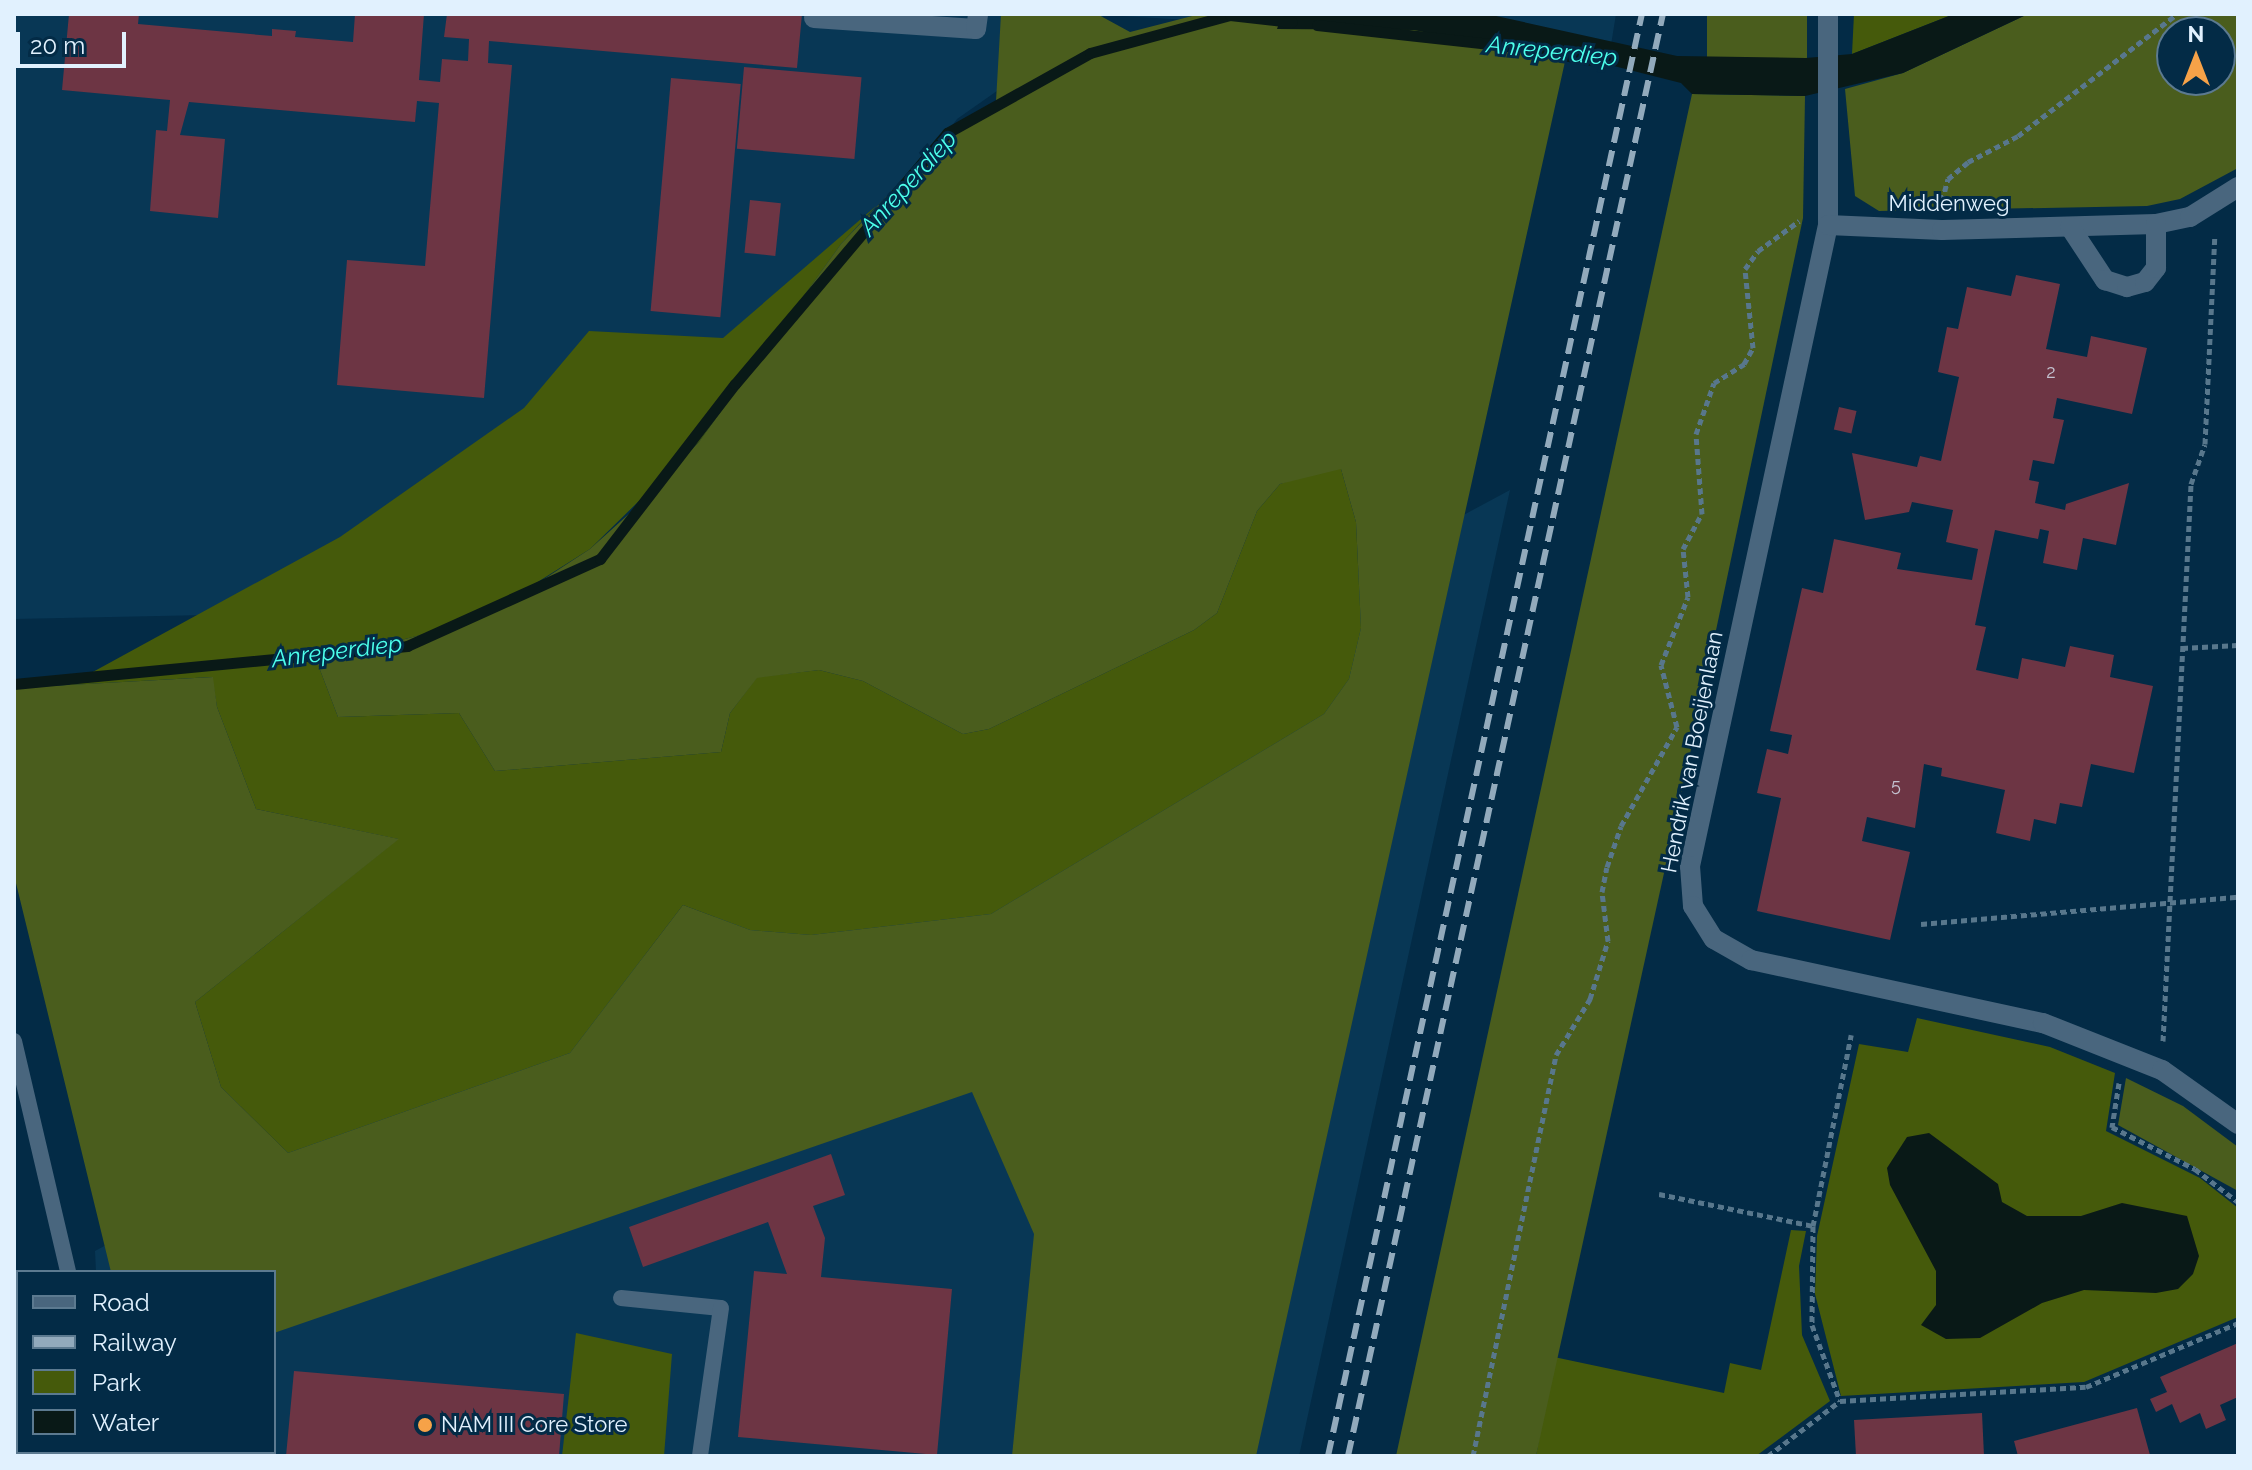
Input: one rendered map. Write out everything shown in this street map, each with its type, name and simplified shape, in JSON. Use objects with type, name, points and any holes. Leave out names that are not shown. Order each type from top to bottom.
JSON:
[{"type":"street","points":[[814,18],[976,29],[978,14]]},
{"type":"street","name":"Hendrik van Boeijenlaan","points":[[1828,14],[1828,225],[1690,866],[1693,906],[1714,939],[1751,960],[2043,1023],[2124,1052],[2162,1070],[2238,1124]]},
{"type":"street","name":"Middenweg","points":[[1828,225],[1942,230],[2156,224],[2190,217],[2238,187]]},
{"type":"street","points":[[2070,227],[2105,280],[2127,287],[2145,282],[2156,268],[2156,224]]},
{"type":"lane","points":[[14,1041],[68,1270]]},
{"type":"lane","points":[[621,1298],[721,1308],[700,1456]]},
{"type":"path","points":[[1942,230],[1948,179],[2018,136],[2177,14]]},
{"type":"path","points":[[2162,1070],[2191,484],[2205,444],[2217,202]]},
{"type":"path","points":[[1473,1456],[1556,1055],[1590,999],[1608,941],[1602,892],[1607,867],[1621,826],[1677,727],[1661,665],[1688,597],[1683,549],[1702,514],[1696,434],[1714,383],[1744,364],[1753,348],[1745,269],[1789,225],[1828,225]]},
{"type":"path","points":[[2182,648],[2238,645]]},
{"type":"path","points":[[1921,924],[2238,897]]},
{"type":"path","points":[[1840,1401],[1808,1300],[1813,1226],[1851,1035]]},
{"type":"path","points":[[2124,1052],[2112,1127],[2195,1169],[2238,1202]]},
{"type":"path","points":[[1659,1194],[1813,1226]]},
{"type":"path","points":[[1768,1456],[1840,1401],[2086,1387],[2238,1323]]},
{"type":"shaded area","points":[[14,14],[1616,14],[1611,45],[1105,15],[957,119],[769,370],[207,615],[14,619]]},
{"type":"shaded area","points":[[1510,490],[1299,1456],[105,1456],[276,1454],[276,1270],[96,1270],[95,1251]]},
{"type":"green space","points":[[1001,14],[1097,14],[1130,32],[1200,14],[1380,14],[1570,39],[1256,1456],[1012,1456],[1034,1234],[972,1092],[276,1332],[276,1270],[111,1270],[14,875],[14,688],[213,677],[217,707],[256,809],[399,839],[195,1002],[221,1087],[288,1153],[570,1053],[683,905],[750,930],[811,935],[991,914],[1324,714],[1349,679],[1361,628],[1356,522],[1341,469],[1280,484],[1257,511],[1217,613],[1194,630],[989,729],[963,734],[863,681],[819,670],[757,678],[730,713],[721,752],[495,771],[459,713],[338,717],[317,662],[428,633],[515,598],[590,549],[641,503],[699,442],[841,244],[952,128],[996,101]]},
{"type":"green space","points":[[1707,14],[1807,14],[1807,58],[1707,58]]},
{"type":"green space","points":[[1854,14],[1954,14],[1852,54]]},
{"type":"green space","points":[[2028,14],[2238,14],[2238,168],[2180,199],[2147,206],[1879,211],[1855,196],[1845,89],[1903,73]]},
{"type":"green space","points":[[1692,94],[1805,96],[1803,218],[1684,782],[1536,1456],[1396,1456]]},
{"type":"green space","points":[[876,206],[841,244],[699,442],[590,549],[506,602],[428,633],[317,662],[338,717],[459,713],[495,771],[721,752],[730,713],[757,677],[819,670],[863,681],[963,734],[989,729],[1194,630],[1217,613],[1257,511],[1280,484],[1322,469],[1341,469],[1356,522],[1361,628],[1349,679],[1324,714],[991,914],[811,935],[750,930],[683,905],[570,1053],[288,1153],[221,1087],[195,1002],[398,839],[256,809],[217,707],[212,677],[69,685],[340,537],[524,408],[589,331],[723,338]]},
{"type":"green space","points":[[1917,1018],[2050,1047],[2115,1073],[2106,1131],[2200,1178],[2238,1208],[2238,1317],[2084,1382],[1841,1396],[1815,1294],[1817,1236],[1859,1044],[1908,1052]]},
{"type":"green space","points":[[2126,1078],[2183,1106],[2238,1147],[2238,1191],[2118,1125]]},
{"type":"green space","points":[[1791,1230],[1806,1231],[1799,1266],[1802,1335],[1830,1401],[1756,1456],[1536,1456],[1554,1357],[1724,1393],[1730,1363],[1761,1370]]},
{"type":"green space","points":[[576,1333],[672,1354],[664,1456],[562,1456]]},
{"type":"water","points":[[1282,14],[1487,14],[1677,56],[1806,58],[1852,54],[1954,14],[2028,14],[1903,73],[1805,96],[1692,94],[1681,83],[1602,63],[1588,66],[1414,30],[1277,29]]},
{"type":"water","points":[[1929,1133],[1998,1184],[2002,1202],[2027,1216],[2081,1216],[2122,1203],[2187,1216],[2199,1256],[2193,1274],[2178,1289],[2156,1293],[2084,1290],[2042,1303],[1980,1338],[1946,1339],[1921,1325],[1936,1305],[1936,1271],[1890,1185],[1887,1168],[1907,1137]]},
{"type":"building","points":[[69,14],[139,14],[138,24],[272,36],[272,29],[296,31],[295,37],[353,42],[355,14],[424,14],[419,80],[440,82],[442,59],[468,61],[469,39],[444,37],[447,14],[802,14],[797,68],[489,41],[488,63],[512,65],[484,398],[337,385],[347,260],[425,266],[439,103],[417,101],[415,122],[189,102],[180,135],[225,139],[218,218],[150,211],[156,130],[167,131],[170,100],[62,90]]},
{"type":"building","points":[[744,67],[862,77],[854,159],[737,149]]},
{"type":"building","points":[[671,78],[741,84],[720,317],[651,311]]},
{"type":"building","points":[[750,200],[781,203],[775,256],[744,253]]},
{"type":"building","points":[[2016,275],[2060,284],[2046,349],[2087,357],[2091,336],[2147,348],[2132,414],[2057,398],[2053,418],[2064,420],[2054,464],[2033,460],[2029,480],[2039,482],[2035,503],[2065,510],[2066,504],[2129,483],[2116,545],[2083,538],[2077,570],[2043,563],[2049,531],[2040,529],[2038,539],[1995,530],[1975,625],[1986,627],[1976,670],[2018,679],[2022,658],[2065,667],[2070,646],[2114,655],[2110,677],[2153,686],[2134,773],[2091,764],[2082,807],[2060,803],[2056,824],[2034,819],[2030,841],[1996,833],[2005,790],[1941,776],[1942,768],[1924,764],[1915,828],[1867,817],[1862,841],[1910,852],[1890,940],[1757,911],[1781,798],[1757,793],[1767,749],[1788,754],[1792,735],[1770,731],[1802,588],[1823,593],[1834,539],[1901,553],[1897,569],[1972,580],[1978,549],[1946,542],[1953,510],[1912,502],[1909,512],[1865,520],[1852,453],[1917,467],[1920,456],[1941,461],[1959,377],[1938,372],[1947,327],[1958,329],[1967,287],[2011,296]]},
{"type":"building","points":[[1839,407],[1857,411],[1851,433],[1834,429]]},
{"type":"building","points":[[831,1154],[845,1195],[813,1206],[825,1238],[821,1277],[952,1289],[937,1455],[738,1437],[754,1271],[787,1274],[768,1222],[643,1267],[629,1227]]},
{"type":"building","points":[[2238,1343],[2238,1397],[2220,1405],[2226,1420],[2206,1429],[2200,1413],[2180,1423],[2172,1404],[2156,1412],[2150,1399],[2167,1392],[2160,1377]]},
{"type":"building","name":"NAM III Core Store","points":[[294,1371],[564,1394],[559,1456],[286,1456]]},
{"type":"building","points":[[2137,1408],[2150,1455],[2018,1456],[2014,1441]]},
{"type":"building","points":[[1982,1413],[1984,1456],[1856,1456],[1854,1420]]},
{"type":"waterway","name":"Anreperdiep","points":[[14,684],[407,646],[600,559],[735,384],[947,133],[1090,53],[1230,15],[1292,22]]},
{"type":"waterway","name":"Anreperdiep","points":[[1317,25],[1515,47]]},
{"type":"railway","points":[[1328,1456],[1642,14]]},
{"type":"railway","points":[[1348,1456],[1663,14]]},
{"type":"place","name":"NAM III Core Store","points":[[425,1425]]}]
